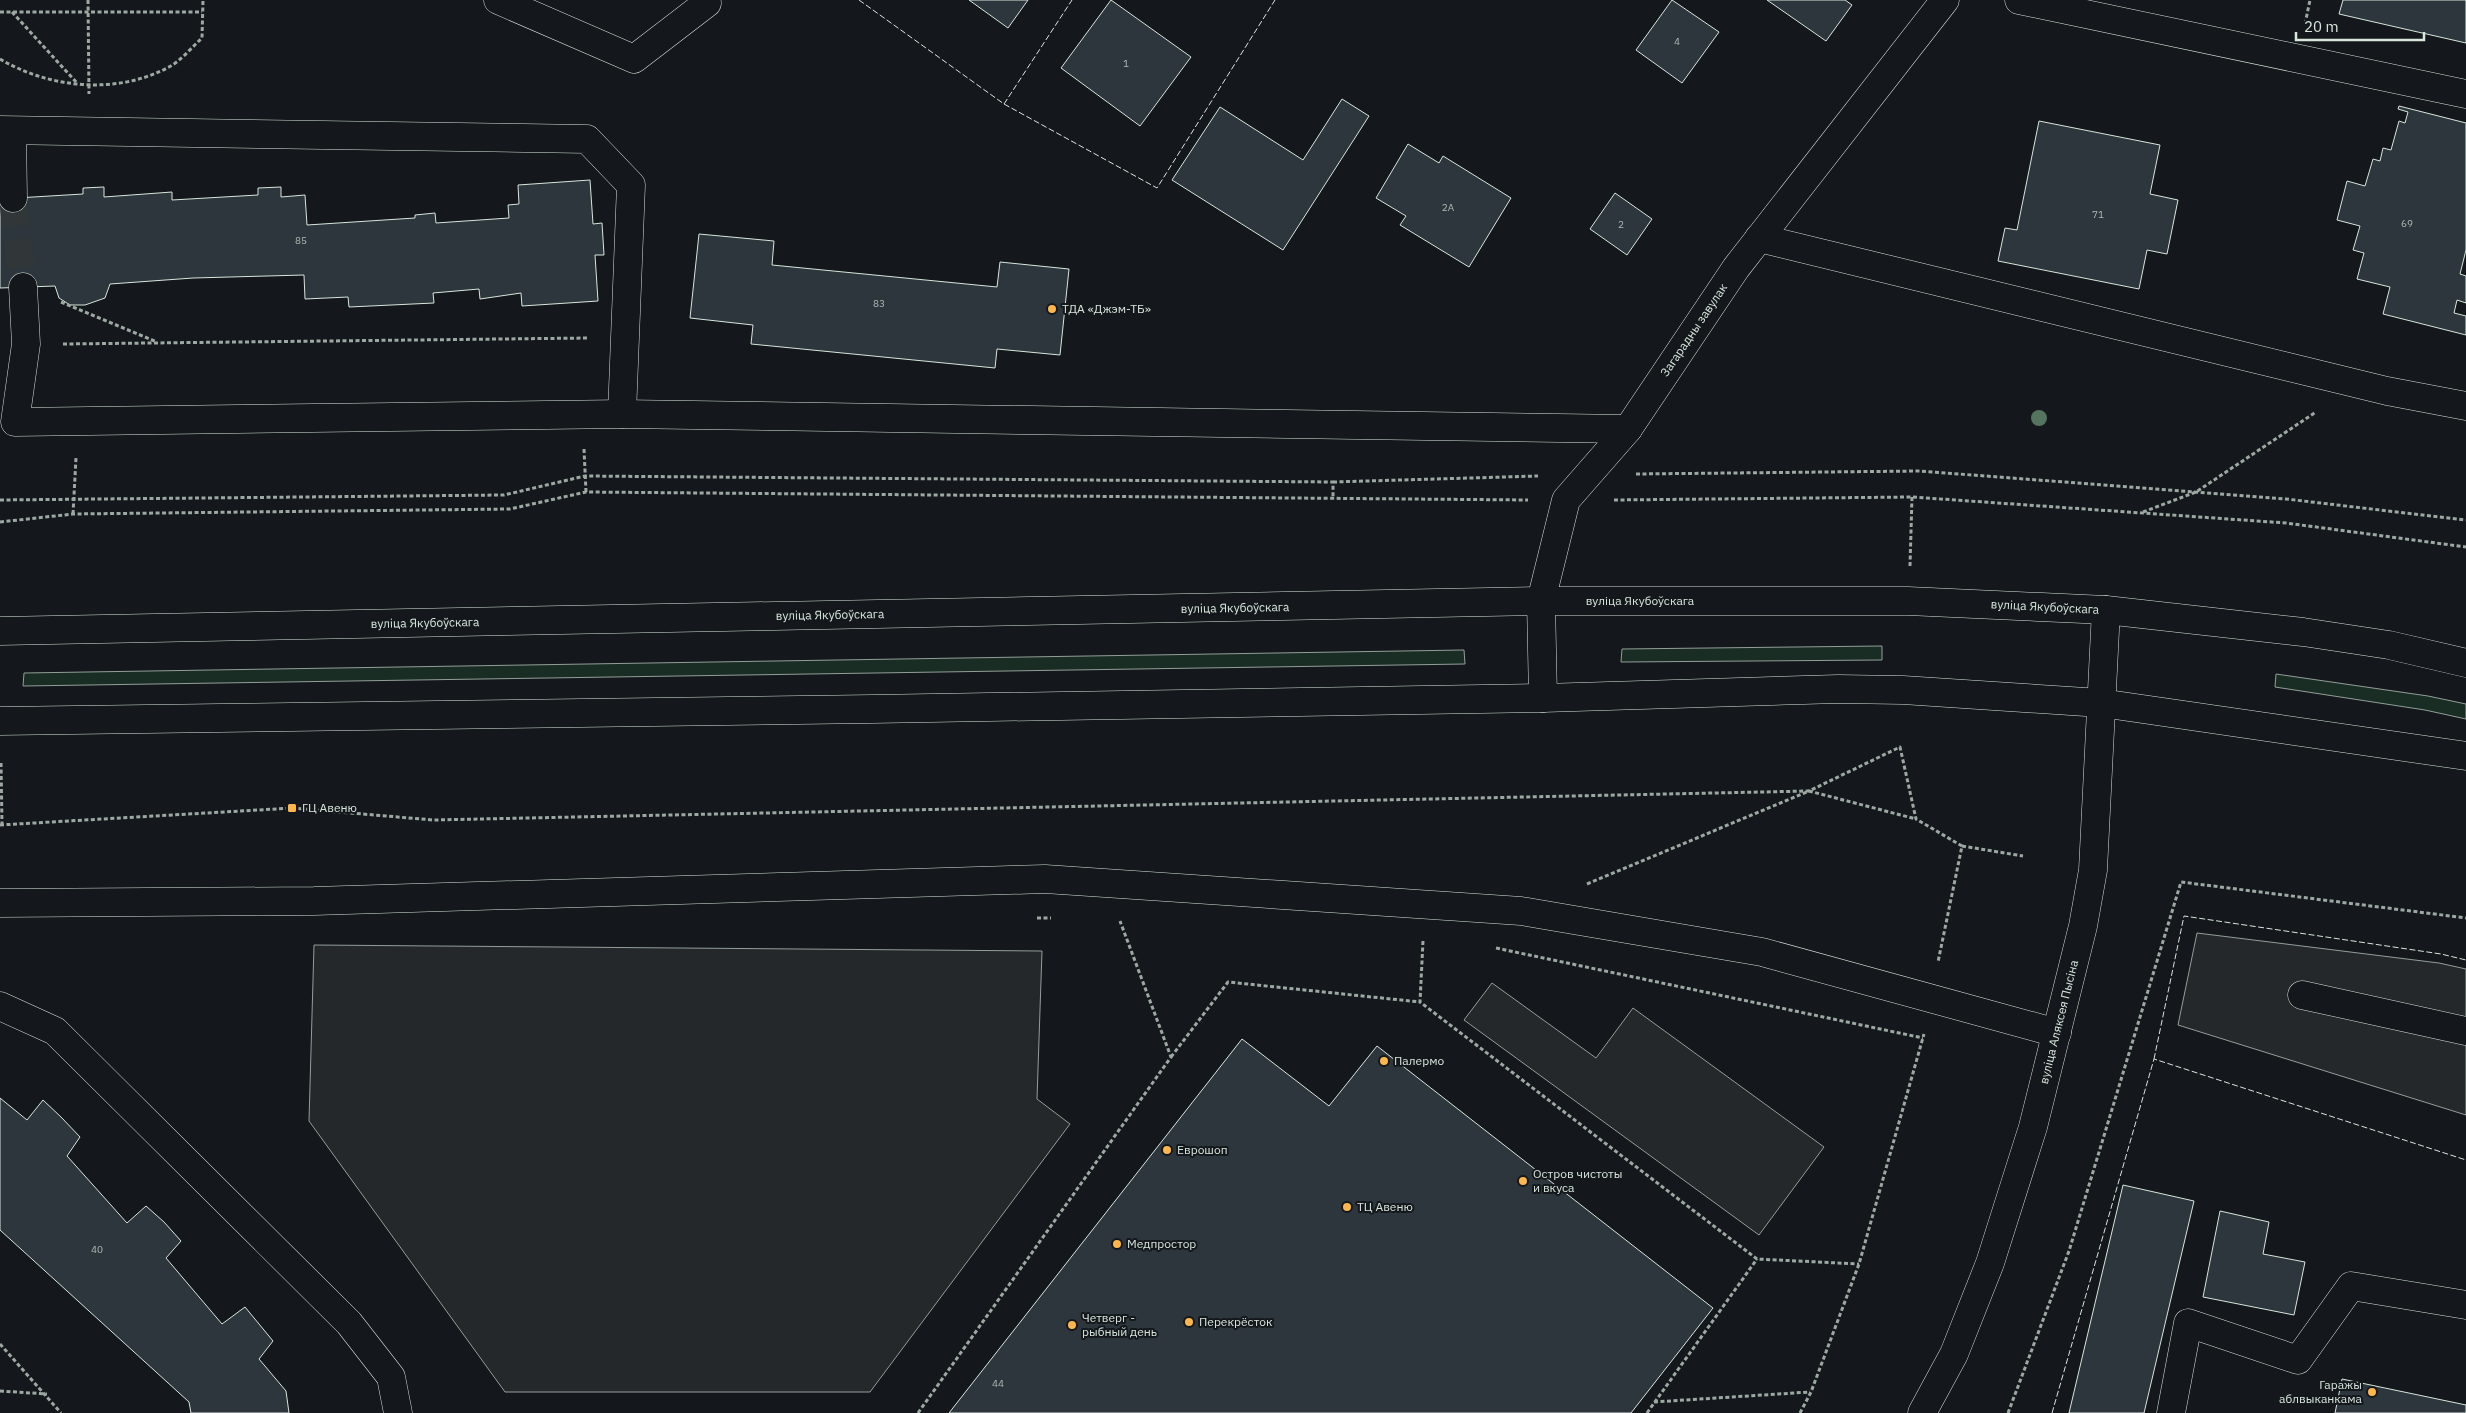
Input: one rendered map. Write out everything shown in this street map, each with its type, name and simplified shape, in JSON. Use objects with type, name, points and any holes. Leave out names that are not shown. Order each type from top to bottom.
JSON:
[{"type":"main road","points":[[498,0],[634,59],[708,3]]},
{"type":"main road","name":"Загарадны завулак","points":[[1543,698],[1541,601],[1566,500],[1628,429],[1736,268],[1945,0]]},
{"type":"main road","points":[[2019,0],[2466,94]]},
{"type":"main road","points":[[13,198],[6,130],[587,139],[631,185],[622,414]]},
{"type":"main road","points":[[1759,238],[2386,392],[2464,400]]},
{"type":"main road","points":[[23,287],[26,344],[8,422],[622,414],[1628,429]]},
{"type":"main road","name":"вуліца Якубоўскага","points":[[0,631],[1541,601],[1908,601],[2106,610],[2389,645],[2466,663]]},
{"type":"main road","name":"вуліца Аляксея Пысіна","points":[[1922,1413],[1954,1354],[1990,1263],[2033,1127],[2057,1033],[2094,870],[2106,610]]},
{"type":"main road","points":[[0,721],[1543,698],[1838,689],[1903,690],[2101,703],[2466,756]]},
{"type":"main road","points":[[0,903],[314,901],[1064,880],[1521,912],[1762,952],[2057,1033]]},
{"type":"main road","points":[[2302,995],[2466,1031]]},
{"type":"main road","points":[[0,1006],[54,1031],[349,1323],[391,1377],[398,1413]]},
{"type":"main road","points":[[2171,1413],[2188,1323],[2298,1360],[2351,1286],[2466,1305]]},
{"type":"path","points":[[88,0],[89,130]]},
{"type":"path","points":[[0,59],[19,70],[48,80],[77,84],[89,85],[145,78],[168,68],[202,38],[202,0]]},
{"type":"path","points":[[0,12],[202,12]]},
{"type":"path","points":[[12,12],[77,84]]},
{"type":"path","points":[[23,287],[160,343]]},
{"type":"path","points":[[26,344],[625,338]]},
{"type":"path","points":[[2140,513],[2196,492],[2323,407]]},
{"type":"path","points":[[582,416],[586,492]]},
{"type":"path","points":[[73,514],[78,422]]},
{"type":"path","points":[[0,500],[504,495],[585,476],[1333,482],[1589,475],[1920,471],[2286,499],[2466,520]]},
{"type":"path","points":[[1333,482],[1333,499]]},
{"type":"path","points":[[0,522],[73,514],[510,509],[586,492],[1566,500],[1912,497],[2286,523],[2466,547]]},
{"type":"path","points":[[1910,567],[1912,497]]},
{"type":"path","points":[[1,763],[2,825]]},
{"type":"path","points":[[1584,885],[1809,791],[1916,819]]},
{"type":"path","points":[[1962,846],[2023,856]]},
{"type":"path","points":[[2008,1413],[2069,1251],[2181,882],[2466,918]]},
{"type":"path","points":[[1034,918],[1052,918]]},
{"type":"path","points":[[1110,919],[1130,919]]},
{"type":"path","points":[[1120,919],[1171,1057]]},
{"type":"path","points":[[1420,1002],[1423,937]]},
{"type":"path","points":[[1491,948],[1923,1038]]},
{"type":"path","points":[[918,1413],[1171,1057],[1228,982],[1420,1002],[1757,1260],[1859,1264]]},
{"type":"path","points":[[1647,1413],[1757,1260]]},
{"type":"path","points":[[0,1344],[47,1394],[61,1413]]},
{"type":"path","points":[[0,1392],[47,1394]]},
{"type":"path","points":[[1654,1402],[1811,1392]]},
{"type":"green space","points":[[1882,646],[1882,660],[1621,662],[1622,649]]},
{"type":"green space","points":[[1464,650],[1465,664],[23,686],[24,673]]},
{"type":"green space","points":[[2276,674],[2428,696],[2466,704],[2466,719],[2425,710],[2275,687]]},
{"type":"shaded area","points":[[2197,933],[2439,963],[2466,969],[2466,1115],[2178,1025]]},
{"type":"shaded area","points":[[314,945],[1042,951],[1037,1099],[1070,1124],[870,1392],[505,1392],[309,1121]]},
{"type":"shaded area","points":[[1492,983],[1596,1058],[1633,1008],[1824,1147],[1759,1235],[1464,1020]]},
{"type":"building","points":[[969,0],[1028,0],[1008,28]]},
{"type":"building","points":[[1111,0],[1191,57],[1140,126],[1061,68]]},
{"type":"building","points":[[1672,0],[1719,32],[1682,83],[1636,50]]},
{"type":"building","points":[[1767,0],[1845,0],[1852,5],[1826,41]]},
{"type":"building","points":[[2343,0],[2466,0],[2466,43],[2339,14]]},
{"type":"building","points":[[1342,99],[1369,116],[1283,250],[1172,180],[1220,107],[1303,160]]},
{"type":"building","points":[[2399,106],[2466,123],[2466,250],[2460,274],[2466,276],[2466,303],[2457,300],[2454,313],[2466,316],[2466,335],[2383,314],[2390,287],[2357,279],[2364,253],[2353,250],[2360,226],[2337,220],[2347,181],[2365,186],[2373,159],[2380,161],[2383,148],[2391,150],[2399,121],[2405,123],[2408,112],[2398,109]]},
{"type":"building","points":[[2039,121],[2160,145],[2150,194],[2178,200],[2167,254],[2147,250],[2139,289],[1998,261],[2005,228],[2017,230]]},
{"type":"building","points":[[1408,144],[1439,163],[1443,156],[1511,198],[1469,267],[1400,225],[1406,216],[1376,198]]},
{"type":"building","points":[[590,180],[593,224],[602,223],[604,255],[595,255],[598,301],[522,306],[521,293],[480,299],[479,289],[433,293],[434,303],[349,307],[348,297],[305,299],[304,275],[193,278],[110,284],[105,298],[85,305],[70,305],[59,298],[55,286],[0,288],[0,199],[83,194],[83,188],[104,187],[104,197],[172,192],[172,200],[258,195],[258,188],[281,187],[281,197],[305,195],[307,225],[415,218],[415,215],[435,213],[436,223],[509,218],[508,205],[519,204],[518,185]]},
{"type":"building","points":[[1615,193],[1652,219],[1627,255],[1590,229]]},
{"type":"building","points":[[699,234],[774,241],[772,265],[997,287],[1000,262],[1069,269],[1060,355],[997,349],[995,368],[751,344],[753,325],[690,318]]},
{"type":"building","name":"ТЦ Авеню","points":[[1242,1039],[1329,1106],[1377,1046],[1713,1308],[1631,1413],[949,1413]]},
{"type":"building","points":[[0,1098],[27,1120],[43,1100],[61,1117],[80,1137],[67,1156],[127,1223],[146,1206],[164,1222],[181,1241],[166,1258],[222,1324],[245,1307],[273,1341],[259,1359],[286,1391],[289,1413],[191,1413],[189,1402],[0,1230]]},
{"type":"building","points":[[2123,1185],[2194,1201],[2144,1413],[2069,1413]]},
{"type":"building","points":[[2220,1211],[2269,1222],[2263,1254],[2305,1262],[2294,1315],[2203,1297]]},
{"type":"building","name":"Гаражы аблвыканкама","points":[[2342,1379],[2466,1405],[2466,1413],[2335,1413]]},
{"type":"tunnel","points":[[13,198],[23,287]]},
{"type":"fence","points":[[859,0],[1004,104],[1157,188],[1275,0]]},
{"type":"fence","points":[[1004,104],[1072,0]]},
{"type":"fence","points":[[2154,1059],[2184,916],[2441,954],[2466,960]]},
{"type":"fence","points":[[2052,1413],[2154,1059],[2466,1160]]},
{"type":"place","name":"ТДА «Джэм-ТБ»","points":[[1052,309]]},
{"type":"place","name":"ГЦ Авеню","points":[[292,808]]},
{"type":"place","name":"Палермо","points":[[1384,1061]]},
{"type":"place","name":"Еврошоп","points":[[1167,1150]]},
{"type":"place","name":"Остров чистоты и вкуса","points":[[1523,1181]]},
{"type":"place","name":"ТЦ Авеню","points":[[1347,1207]]},
{"type":"place","name":"Медпростор","points":[[1117,1244]]},
{"type":"place","name":"Перекрёсток","points":[[1189,1322]]},
{"type":"place","name":"Четверг - рыбный день","points":[[1072,1325]]},
{"type":"place","name":"Гаражы аблвыканкама","points":[[2372,1392]]}]
